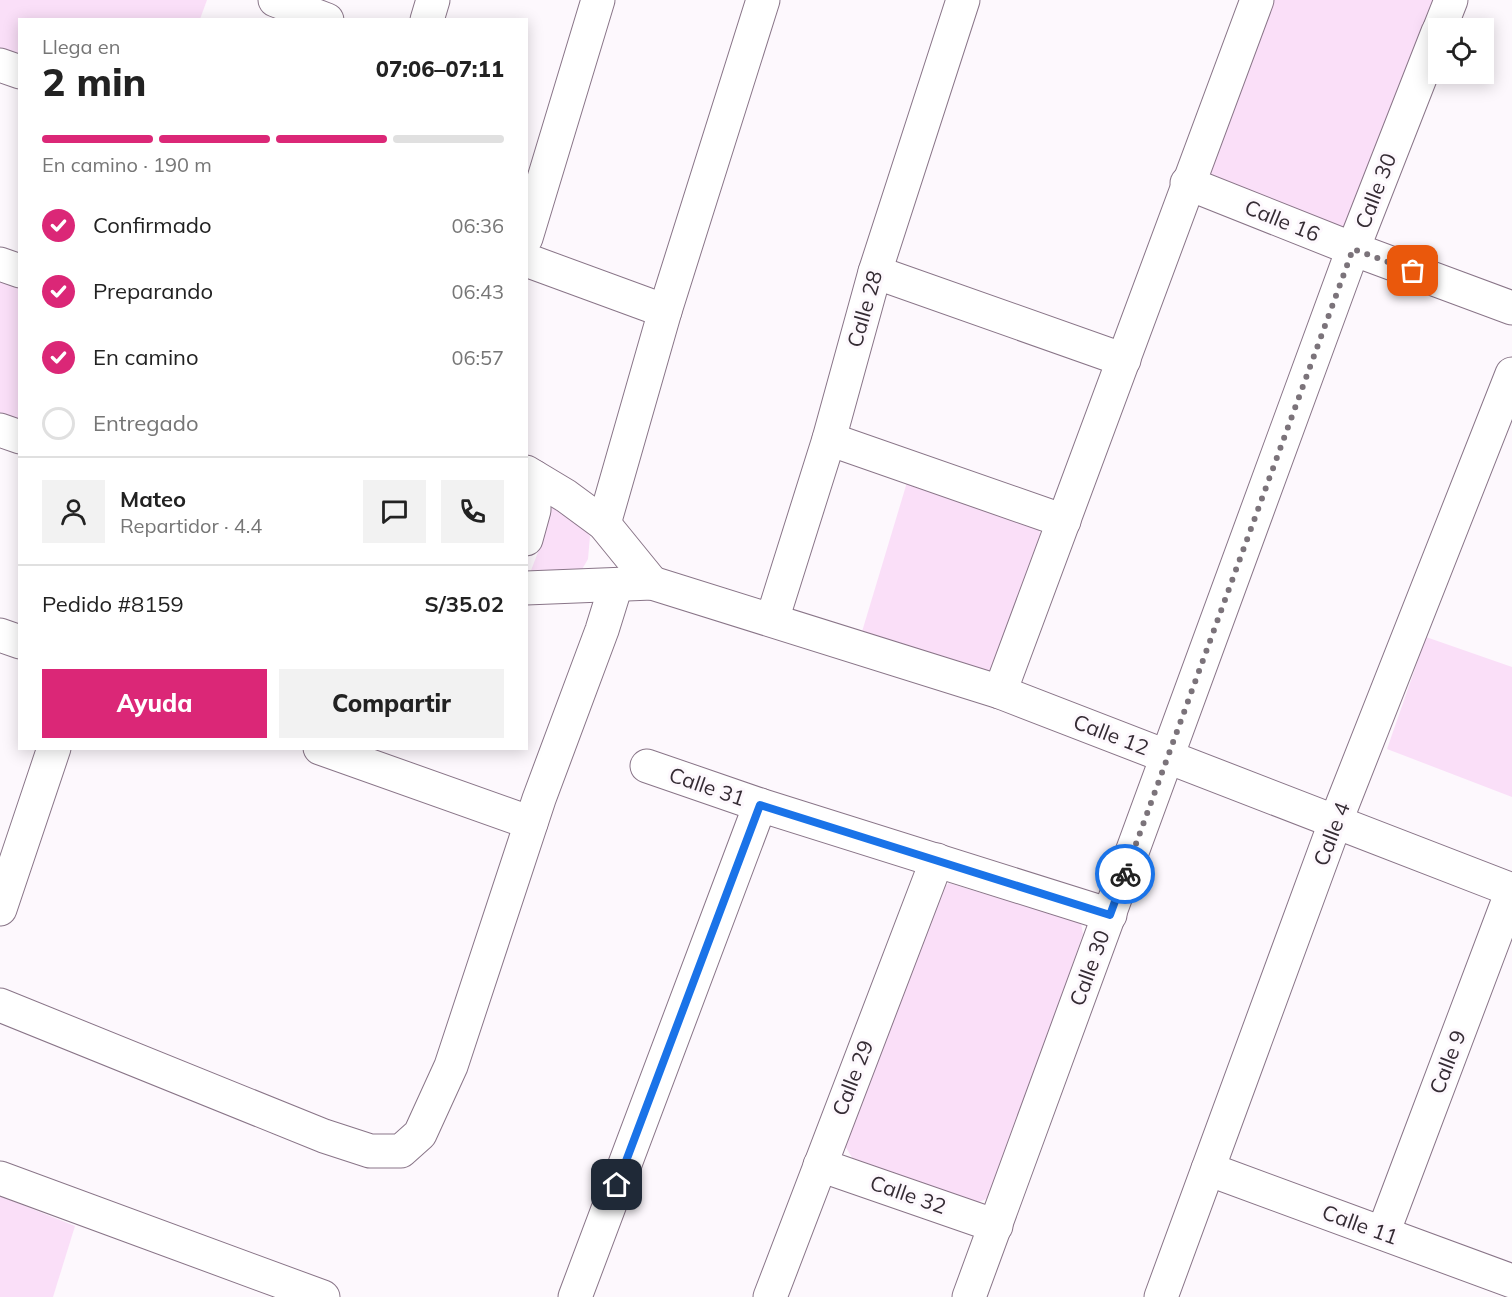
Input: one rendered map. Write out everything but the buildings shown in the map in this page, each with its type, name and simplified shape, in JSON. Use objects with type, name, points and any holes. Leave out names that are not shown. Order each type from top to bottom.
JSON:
[{"type":"street","points":[[275,0],[322,18]]},
{"type":"street","points":[[428,18],[433,0]]},
{"type":"street","points":[[528,231],[598,0]]},
{"type":"street","points":[[604,524],[665,311],[763,0]]},
{"type":"street","name":"Calle 28","points":[[772,620],[829,439],[875,272],[963,0]]},
{"type":"street","points":[[1000,692],[1124,360],[1187,183],[1257,0]]},
{"type":"street","name":"Calle 30","points":[[1444,18],[1451,0]]},
{"type":"street","name":"Calle 30","points":[[969,1297],[1353,249],[1428,58]]},
{"type":"street","points":[[0,65],[18,71]]},
{"type":"street","name":"Calle 16","points":[[1187,183],[1353,249],[1512,308]]},
{"type":"street","points":[[528,261],[665,311]]},
{"type":"street","points":[[0,264],[18,270]]},
{"type":"street","points":[[875,272],[1124,360]]},
{"type":"street","name":"Calle 4","points":[[1161,1297],[1335,823],[1512,374]]},
{"type":"street","points":[[0,430],[18,436]]},
{"type":"street","points":[[829,439],[1064,521]]},
{"type":"street","points":[[530,474],[566,496],[604,524],[652,583]]},
{"type":"street","points":[[528,532],[534,510],[530,474]]},
{"type":"street","points":[[528,588],[652,583]]},
{"type":"street","name":"Calle 12","points":[[652,583],[1000,692],[1512,890]]},
{"type":"street","points":[[0,1005],[324,1136],[370,1151],[401,1151],[420,1134],[451,1066],[531,823],[602,630],[616,585]]},
{"type":"street","points":[[0,635],[18,641]]},
{"type":"street","points":[[0,909],[53,750]]},
{"type":"street","points":[[326,750],[531,823]]},
{"type":"street","name":"Calle 31","points":[[647,766],[760,805],[1110,915]]},
{"type":"street","points":[[575,1297],[760,805]]},
{"type":"street","name":"Calle 29","points":[[770,1297],[937,860]]},
{"type":"street","name":"Calle 9","points":[[1383,1233],[1512,890]]},
{"type":"street","name":"Calle 32","points":[[820,1165],[996,1226]]},
{"type":"street","name":"Calle 11","points":[[1208,1169],[1512,1281]]},
{"type":"street","points":[[0,1178],[323,1297]]},
{"type":"shaded area","points":[[0,0],[207,0],[200,18],[18,18],[18,61],[0,54]]},
{"type":"shaded area","points":[[1269,0],[1434,0],[1351,227],[1338,231],[1212,183],[1207,164]]},
{"type":"shaded area","points":[[0,275],[18,282],[18,426],[0,419]]},
{"type":"shaded area","points":[[908,479],[1038,527],[1042,540],[994,671],[976,675],[861,635]]},
{"type":"shaded area","points":[[554,505],[590,536],[588,559],[577,578],[530,573],[545,534],[547,515]]},
{"type":"shaded area","points":[[1426,637],[1512,667],[1512,797],[1387,749]]},
{"type":"shaded area","points":[[949,883],[1081,923],[1083,934],[992,1197],[976,1203],[856,1164],[845,1146],[936,893]]},
{"type":"shaded area","points":[[0,1196],[75,1226],[53,1297],[0,1297]]},
{"type":"way so far","points":[[1125,874],[1353,249],[1413,271]]},
{"type":"route","points":[[617,1185],[760,805],[1110,915],[1125,874]]}]
